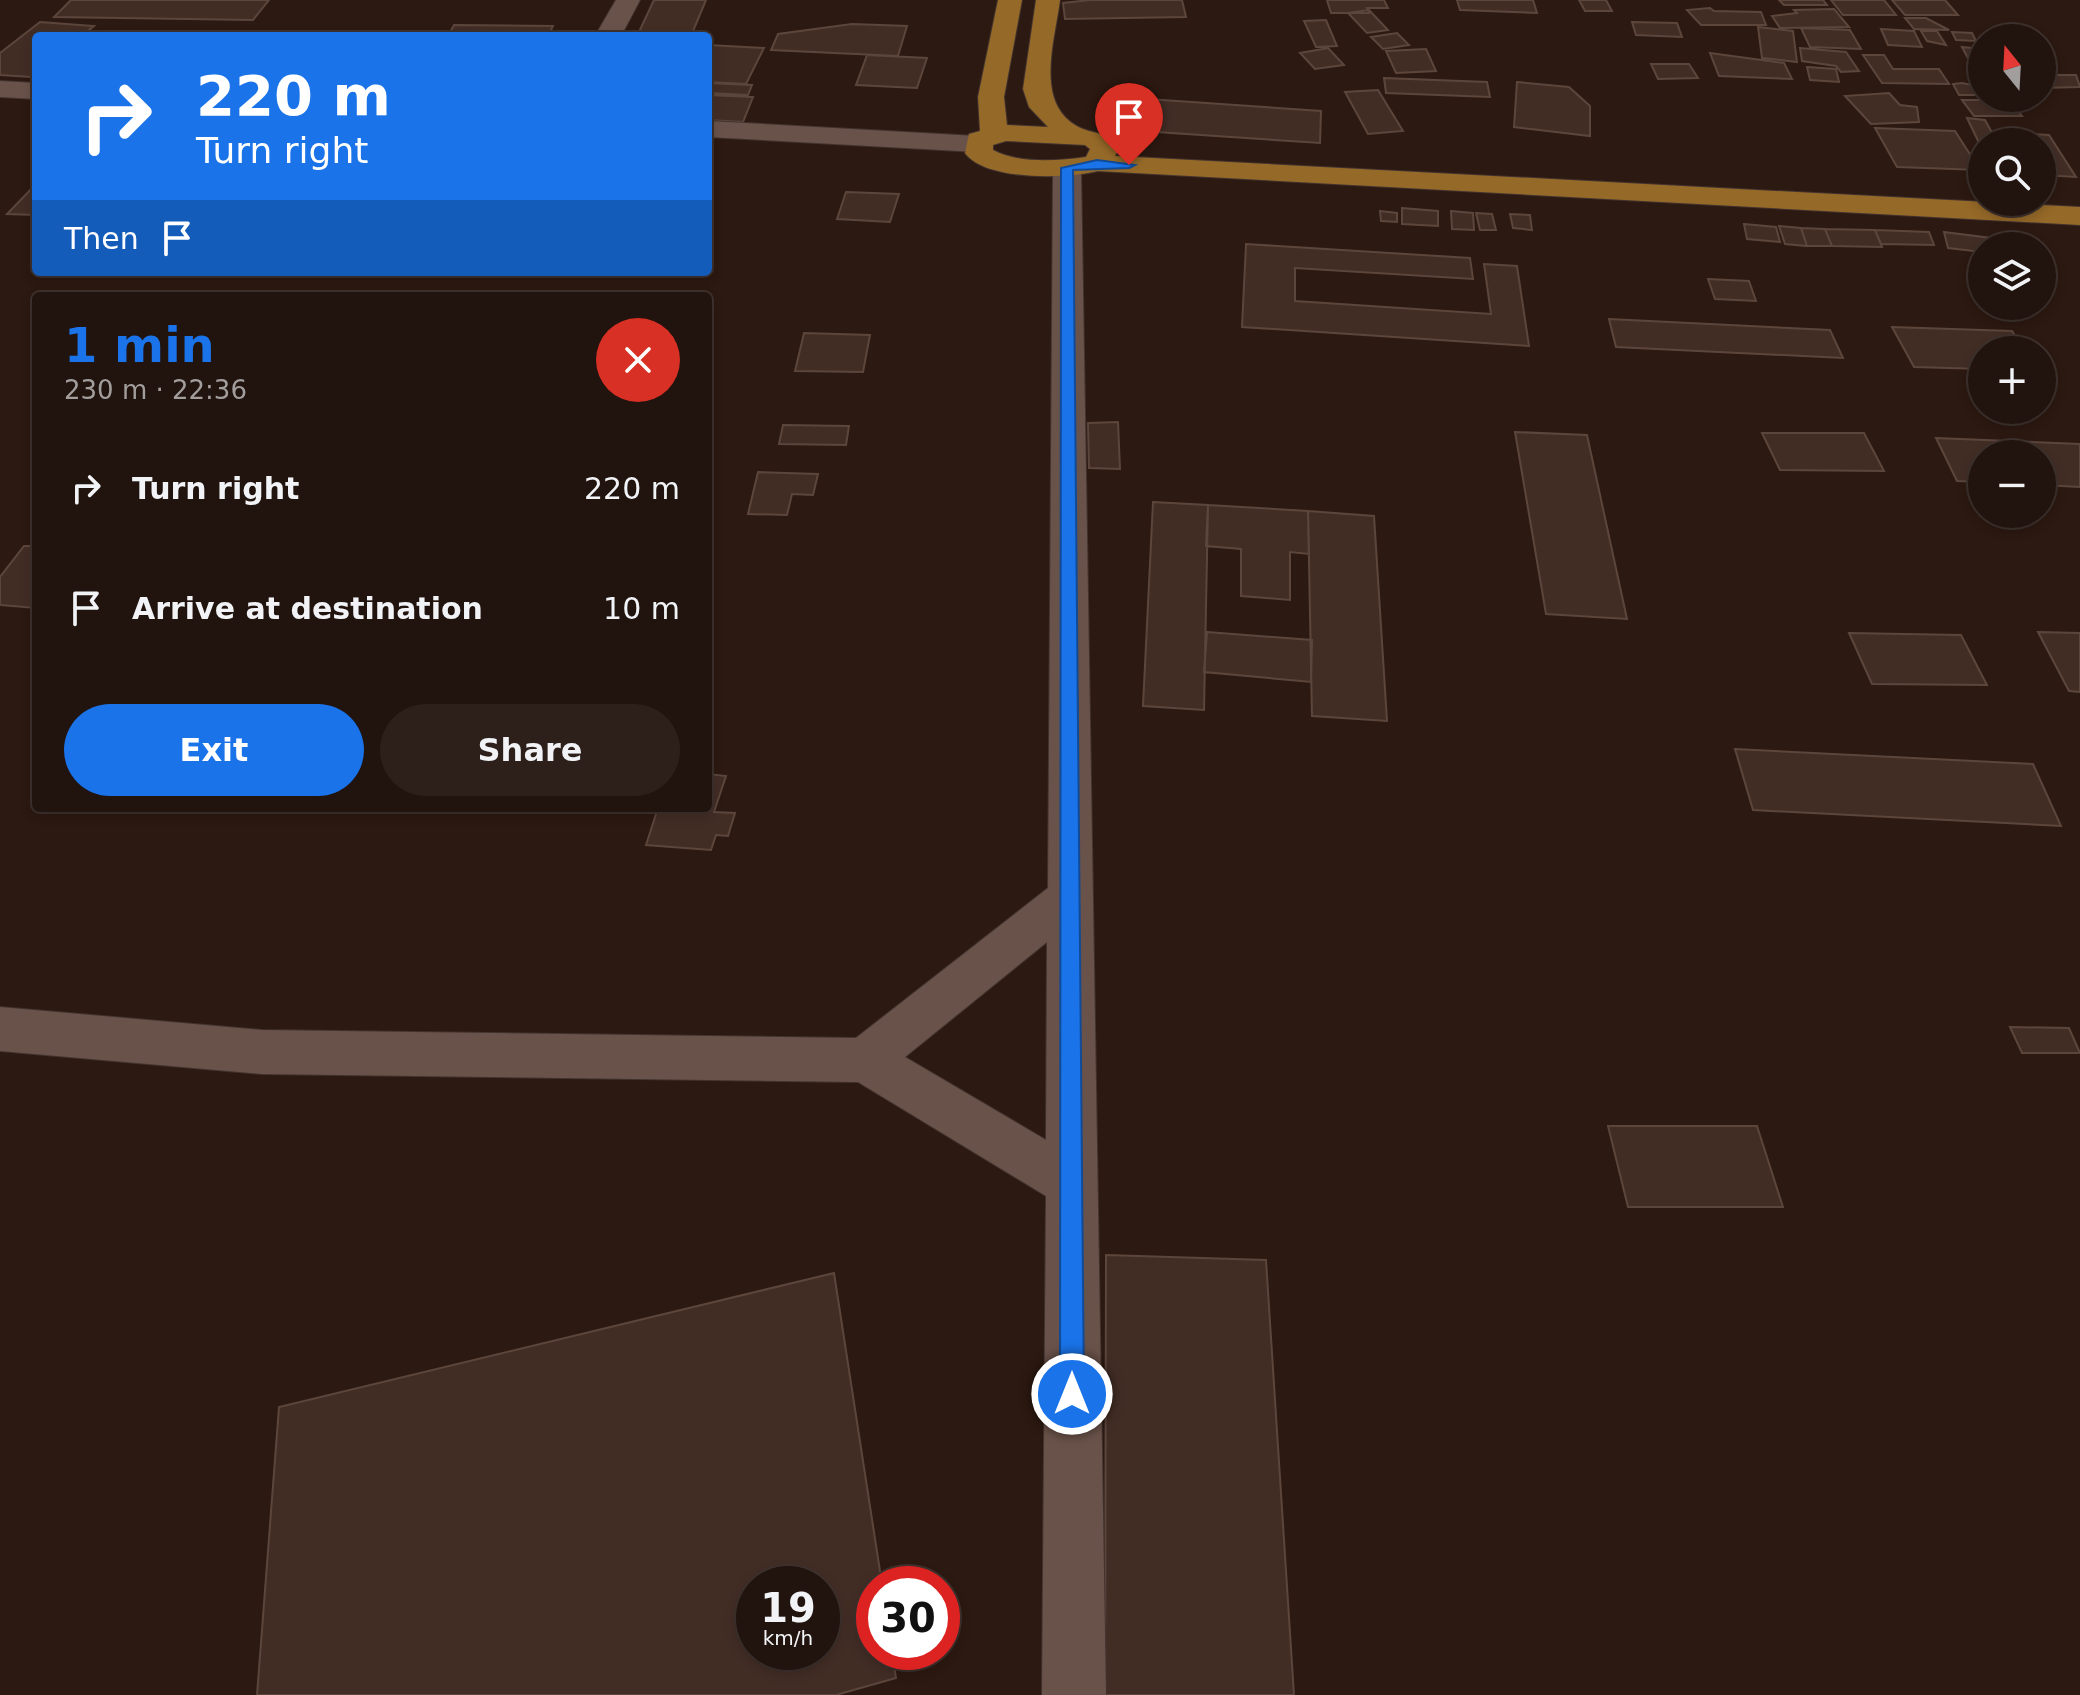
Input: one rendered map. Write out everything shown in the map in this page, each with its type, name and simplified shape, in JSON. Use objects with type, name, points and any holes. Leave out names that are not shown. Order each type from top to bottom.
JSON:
[{"type":"main road","points":[[1010,0],[986,139],[1086,153],[2080,216]]},
{"type":"main road","points":[[1048,0],[1036,89],[1042,107],[1086,153],[1822,175]]},
{"type":"street","points":[[610,32],[628,0]]},
{"type":"street","points":[[0,89],[32,91]]},
{"type":"street","points":[[712,129],[986,139]]},
{"type":"street","points":[[1074,1695],[1070,897],[1086,153]]},
{"type":"street","points":[[865,1060],[1070,897]]},
{"type":"street","points":[[0,1029],[262,1052],[865,1060],[1071,1183]]},
{"type":"building","points":[[71,0],[269,0],[253,20],[54,17]]},
{"type":"building","points":[[654,0],[706,0],[693,32],[639,32]]},
{"type":"building","points":[[1182,0],[1186,17],[1065,19],[1063,3]]},
{"type":"building","points":[[1327,0],[1384,0],[1388,8],[1367,8],[1369,13],[1331,13]]},
{"type":"building","points":[[1457,0],[1533,0],[1537,13],[1460,10]]},
{"type":"building","points":[[1579,0],[1606,0],[1612,11],[1585,11]]},
{"type":"building","points":[[1779,0],[1823,0],[1827,5],[1784,5]]},
{"type":"building","points":[[1831,0],[1884,0],[1896,15],[1843,15]]},
{"type":"building","points":[[1892,0],[1945,0],[1958,15],[1905,15]]},
{"type":"building","points":[[1710,8],[1714,11],[1761,12],[1766,25],[1701,25],[1687,10]]},
{"type":"building","points":[[1834,9],[1849,27],[1780,28],[1772,16],[1797,13],[1794,10]]},
{"type":"building","points":[[1369,10],[1388,30],[1367,33],[1348,13]]},
{"type":"building","points":[[1905,18],[1926,18],[1949,30],[1914,29]]},
{"type":"building","points":[[1326,20],[1337,46],[1316,47],[1304,21]]},
{"type":"building","points":[[40,22],[94,26],[86,32],[32,32],[31,77],[0,75],[0,53]]},
{"type":"building","points":[[1632,22],[1677,23],[1682,37],[1636,35]]},
{"type":"building","points":[[852,24],[907,26],[898,56],[771,50],[778,34]]},
{"type":"building","points":[[454,25],[553,26],[550,32],[450,32]]},
{"type":"building","points":[[1758,27],[1793,31],[1797,62],[1762,58]]},
{"type":"building","points":[[1801,28],[1850,30],[1861,49],[1810,47]]},
{"type":"building","points":[[1881,29],[1914,31],[1922,47],[1888,45]]},
{"type":"building","points":[[1921,31],[1937,31],[1946,45],[1927,41]]},
{"type":"building","points":[[1952,32],[1968,33],[1968,41],[1956,40]]},
{"type":"building","points":[[1397,33],[1409,45],[1383,49],[1371,37]]},
{"type":"building","points":[[712,45],[764,48],[746,84],[712,82]]},
{"type":"building","points":[[1328,48],[1344,65],[1315,69],[1300,53]]},
{"type":"building","points":[[1800,48],[1846,52],[1859,71],[1841,72],[1836,66],[1802,61]]},
{"type":"building","points":[[1426,49],[1436,71],[1396,73],[1386,51]]},
{"type":"building","points":[[1710,53],[1784,63],[1792,79],[1719,76]]},
{"type":"building","points":[[867,55],[927,58],[917,88],[856,85]]},
{"type":"building","points":[[1863,55],[1884,55],[1893,69],[1939,69],[1949,84],[1882,83]]},
{"type":"building","points":[[1651,64],[1689,64],[1698,78],[1658,79]]},
{"type":"building","points":[[1807,67],[1836,69],[1839,82],[1810,80]]},
{"type":"building","points":[[2056,75],[2076,75],[2080,87],[2056,88]]},
{"type":"building","points":[[1384,78],[1487,82],[1490,97],[1386,93]]},
{"type":"building","points":[[1517,82],[1569,87],[1590,106],[1590,136],[1514,127]]},
{"type":"building","points":[[712,83],[752,85],[748,95],[712,93]]},
{"type":"building","points":[[1953,84],[1968,84],[1968,95],[1959,95]]},
{"type":"building","points":[[1378,90],[1403,131],[1368,134],[1345,92]]},
{"type":"building","points":[[1889,93],[1900,105],[1917,107],[1919,122],[1871,124],[1845,96]]},
{"type":"building","points":[[712,95],[753,97],[743,122],[712,120]]},
{"type":"building","points":[[1148,99],[1321,111],[1320,143],[1142,131]]},
{"type":"building","points":[[1971,112],[2019,112],[2022,116],[1974,116]]},
{"type":"building","points":[[1967,118],[1985,120],[1989,128],[1972,128]]},
{"type":"building","points":[[1875,128],[1955,131],[1968,151],[1968,170],[1897,167]]},
{"type":"building","points":[[2056,146],[2076,177],[2056,176]]},
{"type":"building","points":[[32,188],[32,215],[7,214]]},
{"type":"building","points":[[846,192],[899,194],[890,222],[837,219]]},
{"type":"building","points":[[1402,208],[1438,211],[1438,226],[1402,224]]},
{"type":"building","points":[[1380,211],[1397,213],[1397,222],[1381,221]]},
{"type":"building","points":[[1451,211],[1473,213],[1474,230],[1452,229]]},
{"type":"building","points":[[1476,213],[1492,214],[1496,230],[1480,230]]},
{"type":"building","points":[[1510,214],[1530,215],[1532,230],[1513,228]]},
{"type":"building","points":[[1744,224],[1776,227],[1780,242],[1747,239]]},
{"type":"building","points":[[1779,226],[1801,228],[1807,246],[1785,244]]},
{"type":"building","points":[[1801,228],[1825,229],[1832,246],[1807,246]]},
{"type":"building","points":[[1825,229],[1875,230],[1882,247],[1832,246]]},
{"type":"building","points":[[1875,230],[1929,232],[1934,245],[1881,244]]},
{"type":"building","points":[[1944,232],[1968,235],[1968,250],[1948,248]]},
{"type":"building","points":[[1246,244],[1470,258],[1473,279],[1295,268],[1295,301],[1491,314],[1484,264],[1517,266],[1529,346],[1242,327]]},
{"type":"building","points":[[1708,279],[1749,281],[1756,301],[1715,299]]},
{"type":"building","points":[[1609,319],[1830,330],[1843,358],[1616,347]]},
{"type":"building","points":[[1892,327],[2012,331],[2015,336],[1968,336],[1968,369],[1914,367]]},
{"type":"building","points":[[804,333],[870,335],[863,372],[795,371]]},
{"type":"building","points":[[1118,422],[1120,469],[1089,468],[1088,423]]},
{"type":"building","points":[[783,425],[849,426],[846,445],[779,444]]},
{"type":"building","points":[[1515,432],[1587,435],[1627,619],[1546,614]]},
{"type":"building","points":[[1762,433],[1864,433],[1884,471],[1780,470]]},
{"type":"building","points":[[1936,438],[1984,440],[1968,440],[1968,481],[1957,481]]},
{"type":"building","points":[[2056,443],[2080,444],[2080,487],[2056,486]]},
{"type":"building","points":[[758,472],[818,474],[813,495],[792,494],[787,515],[748,514]]},
{"type":"building","points":[[1153,502],[1208,505],[1204,710],[1143,706]]},
{"type":"building","points":[[1208,505],[1308,511],[1309,554],[1290,552],[1290,600],[1241,596],[1241,549],[1206,546]]},
{"type":"building","points":[[1308,511],[1374,516],[1387,721],[1312,716]]},
{"type":"building","points":[[24,546],[32,546],[32,608],[0,605],[0,577]]},
{"type":"building","points":[[1207,632],[1312,640],[1311,682],[1204,672]]},
{"type":"building","points":[[2038,632],[2080,633],[2080,692],[2069,691]]},
{"type":"building","points":[[1849,633],[1961,635],[1987,685],[1872,684]]},
{"type":"building","points":[[1735,749],[2033,764],[2061,826],[1753,810]]},
{"type":"building","points":[[712,774],[726,776],[714,812],[735,813],[728,836],[716,835],[711,850],[646,845],[657,812],[712,812]]},
{"type":"building","points":[[2010,1027],[2069,1028],[2080,1053],[2022,1053]]},
{"type":"building","points":[[1608,1126],[1757,1126],[1783,1207],[1628,1207]]},
{"type":"building","points":[[1106,1255],[1266,1260],[1294,1695],[1105,1695]]},
{"type":"building","points":[[834,1273],[879,1566],[856,1566],[856,1670],[895,1670],[896,1678],[836,1695],[257,1695],[279,1407]]},
{"type":"route","points":[[1072,1394],[1067,168],[1082,168],[1097,163],[1129,165]]}]
